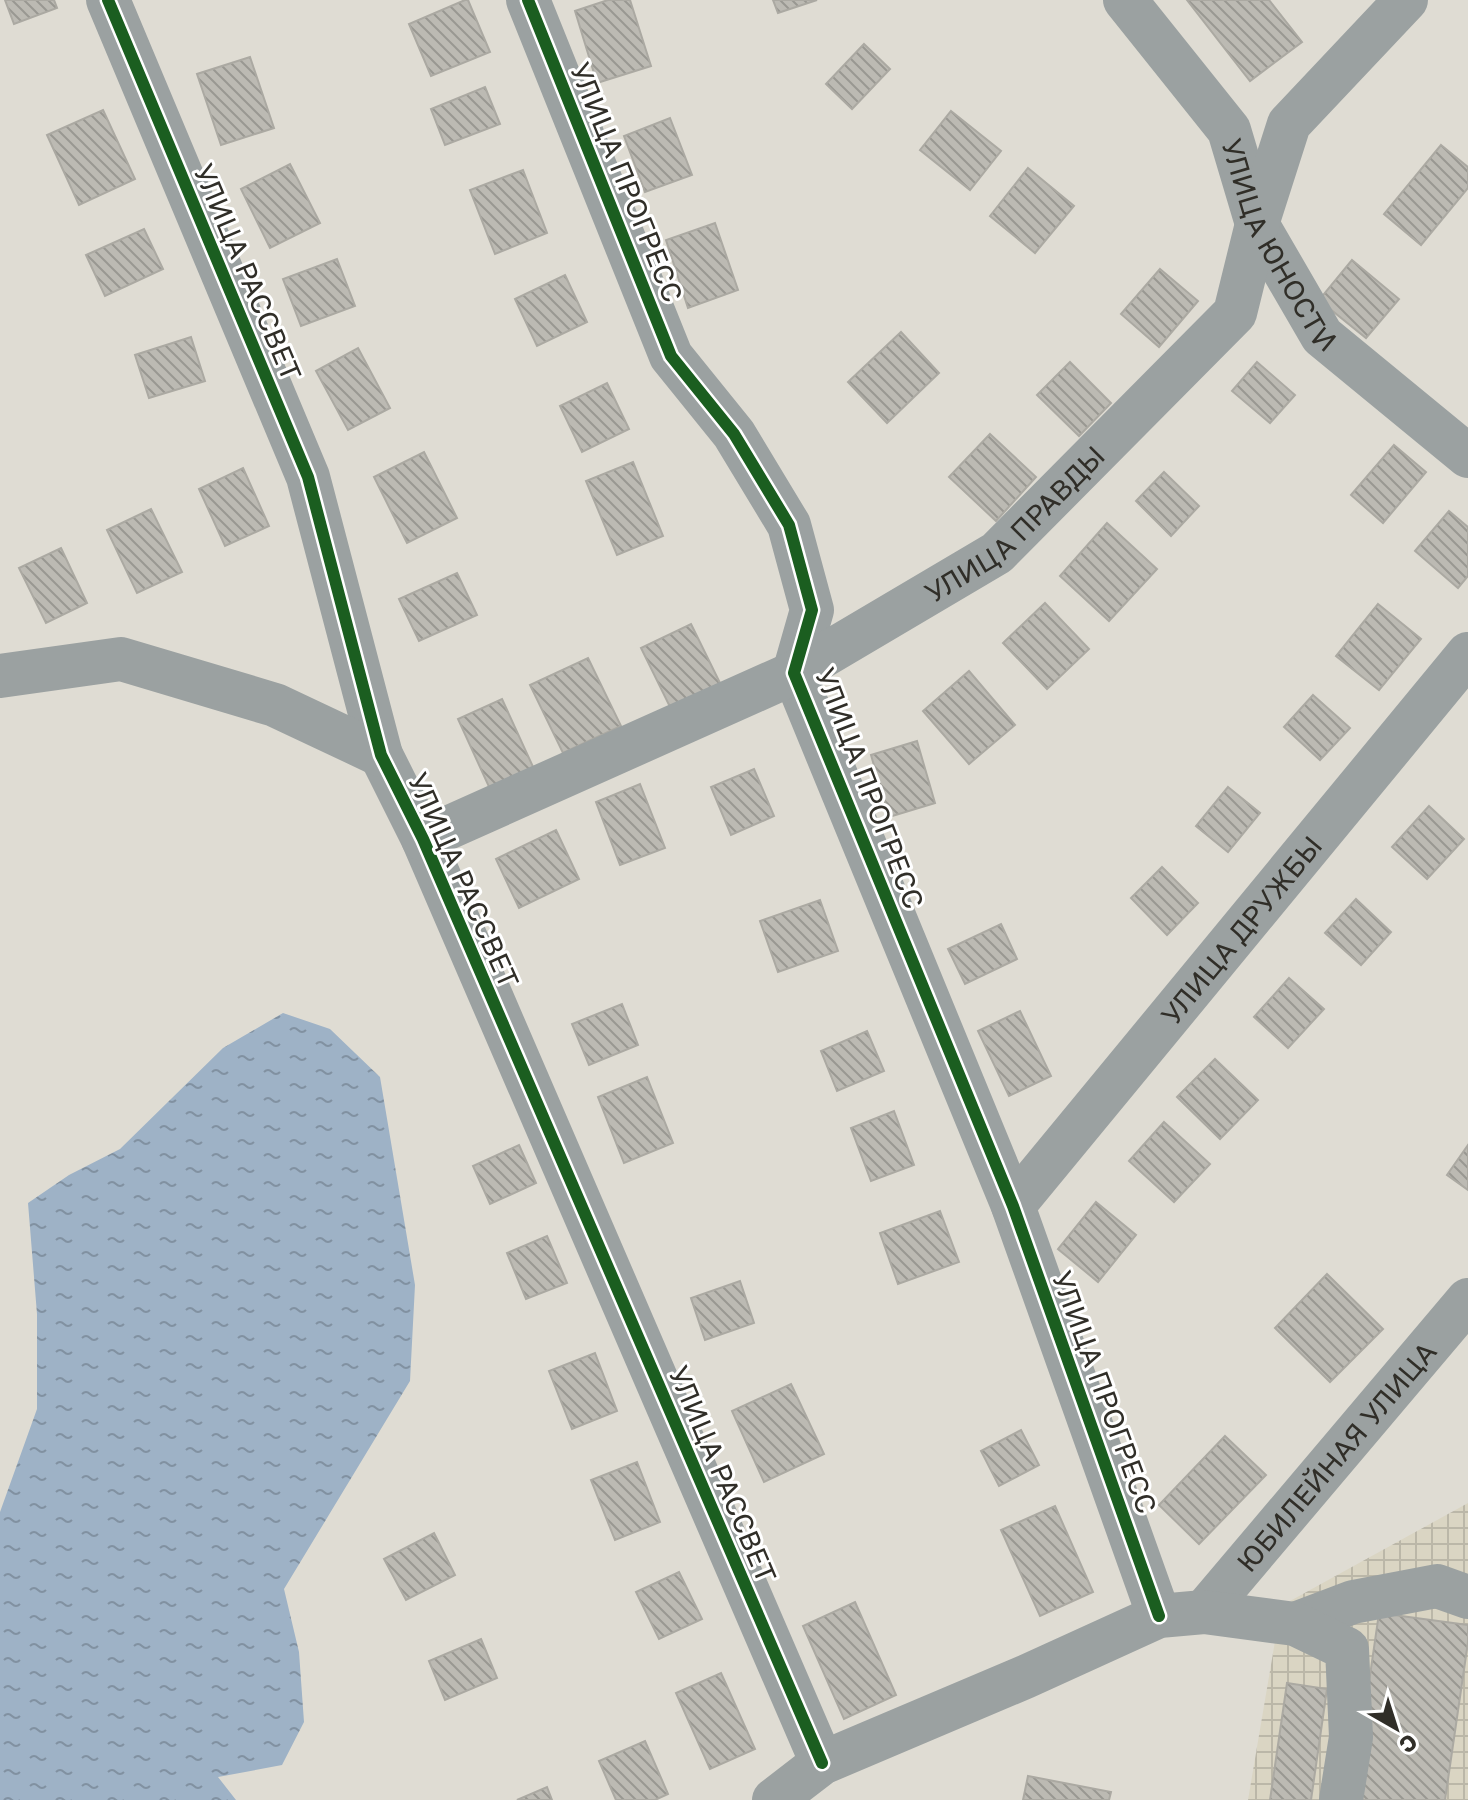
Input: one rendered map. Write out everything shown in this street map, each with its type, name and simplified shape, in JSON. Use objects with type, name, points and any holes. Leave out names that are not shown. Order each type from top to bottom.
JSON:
[{"type":"street","name":"УЛИЦА РАССВЕТ","points":[[108,0],[308,477],[381,755],[423,839],[822,1763]]},
{"type":"street","name":"УЛИЦА ПРОГРЕСС","points":[[528,0],[671,356],[734,434],[789,525],[812,610],[794,673],[1013,1206],[1159,1616]]},
{"type":"street","name":"УЛИЦА ЮНОСТИ","points":[[1125,0],[1229,130],[1257,224],[1322,336],[1468,456]]},
{"type":"street","name":"УЛИЦА ПРАВДЫ","points":[[423,839],[794,673],[997,553],[1235,313],[1257,224],[1289,124],[1406,0]]},
{"type":"street","name":"УЛИЦА ДРУЖБЫ","points":[[1013,1206],[1468,654]]},
{"type":"street","points":[[0,676],[121,659],[275,705],[381,755]]},
{"type":"street","name":"ЮБИЛЕЙНАЯ УЛИЦА","points":[[1204,1612],[1468,1300]]},
{"type":"street","points":[[1295,1624],[1353,1602],[1437,1586],[1468,1597]]},
{"type":"street","points":[[774,1800],[822,1763],[1159,1616],[1204,1612],[1295,1624],[1347,1649],[1351,1737],[1341,1800]]},
{"type":"shaded area","points":[[1468,1503],[1468,1800],[1248,1800],[1281,1606]]},
{"type":"water","points":[[283,1013],[330,1029],[380,1077],[415,1285],[410,1381],[284,1589],[299,1652],[304,1722],[282,1765],[218,1777],[236,1800],[0,1800],[0,1512],[37,1409],[37,1314],[28,1203],[69,1175],[120,1149],[223,1048]]},
{"type":"building","points":[[5,0],[54,0],[57,8],[14,24]]},
{"type":"building","points":[[468,0],[490,52],[431,76],[409,24]]},
{"type":"building","points":[[608,0],[630,0],[651,66],[597,83],[575,11]]},
{"type":"building","points":[[773,0],[817,0],[778,13]]},
{"type":"building","points":[[1187,0],[1269,0],[1302,42],[1250,81]]},
{"type":"building","points":[[864,44],[890,69],[852,109],[826,84]]},
{"type":"building","points":[[250,57],[274,128],[221,145],[197,74]]},
{"type":"building","points":[[485,87],[500,124],[445,145],[431,109]]},
{"type":"building","points":[[103,110],[135,179],[79,205],[47,135]]},
{"type":"building","points":[[951,111],[1001,151],[970,190],[920,150]]},
{"type":"building","points":[[670,118],[692,175],[645,192],[624,136]]},
{"type":"building","points":[[1441,145],[1468,167],[1468,188],[1421,245],[1384,214]]},
{"type":"building","points":[[290,164],[320,223],[270,248],[241,189]]},
{"type":"building","points":[[1028,168],[1074,206],[1035,253],[990,216]]},
{"type":"building","points":[[523,170],[547,233],[495,254],[470,190]]},
{"type":"building","points":[[715,223],[738,290],[688,308],[666,240]]},
{"type":"building","points":[[144,229],[163,269],[105,296],[86,255]]},
{"type":"building","points":[[337,259],[355,306],[301,326],[283,279]]},
{"type":"building","points":[[1352,260],[1399,299],[1366,338],[1319,300]]},
{"type":"building","points":[[1160,269],[1198,301],[1159,347],[1121,314]]},
{"type":"building","points":[[565,275],[587,322],[537,346],[515,299]]},
{"type":"building","points":[[901,332],[939,373],[887,423],[848,382]]},
{"type":"building","points":[[191,337],[205,381],[149,398],[135,355]]},
{"type":"building","points":[[358,348],[390,408],[348,430],[316,371]]},
{"type":"building","points":[[1070,362],[1111,403],[1079,436],[1037,395]]},
{"type":"building","points":[[1257,362],[1295,395],[1270,423],[1232,391]]},
{"type":"building","points":[[607,383],[629,429],[582,452],[560,406]]},
{"type":"building","points":[[990,434],[1036,477],[996,521],[949,477]]},
{"type":"building","points":[[1394,445],[1426,472],[1383,523],[1351,495]]},
{"type":"building","points":[[424,452],[457,518],[407,543],[374,477]]},
{"type":"building","points":[[633,462],[663,536],[617,555],[586,481]]},
{"type":"building","points":[[243,468],[269,526],[225,546],[199,489]]},
{"type":"building","points":[[1164,472],[1199,506],[1171,536],[1136,501]]},
{"type":"building","points":[[151,509],[182,572],[137,593],[107,530]]},
{"type":"building","points":[[1449,511],[1468,527],[1468,576],[1458,588],[1415,551]]},
{"type":"building","points":[[1107,523],[1157,569],[1109,621],[1060,576]]},
{"type":"building","points":[[61,548],[87,603],[46,623],[19,568]]},
{"type":"building","points":[[457,573],[477,615],[419,641],[399,599]]},
{"type":"building","points":[[1045,603],[1089,649],[1047,689],[1003,643]]},
{"type":"building","points":[[1378,604],[1421,639],[1379,690],[1336,656]]},
{"type":"building","points":[[691,624],[722,687],[672,711],[641,648]]},
{"type":"building","points":[[588,658],[621,726],[563,753],[530,685]]},
{"type":"building","points":[[969,671],[1015,725],[969,764],[923,711]]},
{"type":"building","points":[[1313,695],[1350,728],[1320,760],[1284,727]]},
{"type":"building","points":[[502,699],[534,769],[490,789],[458,719]]},
{"type":"building","points":[[917,741],[935,803],[889,817],[871,755]]},
{"type":"building","points":[[754,769],[774,816],[731,835],[711,787]]},
{"type":"building","points":[[640,784],[665,848],[620,865],[596,802]]},
{"type":"building","points":[[1228,787],[1260,813],[1228,852],[1196,826]]},
{"type":"building","points":[[1429,806],[1464,839],[1427,879],[1392,847]]},
{"type":"building","points":[[556,830],[579,879],[519,908],[496,859]]},
{"type":"building","points":[[1162,867],[1198,903],[1167,935],[1131,898]]},
{"type":"building","points":[[1356,899],[1391,932],[1361,965],[1325,933]]},
{"type":"building","points":[[820,900],[838,951],[778,972],[760,921]]},
{"type":"building","points":[[1001,924],[1017,959],[965,984],[948,949]]},
{"type":"building","points":[[1289,978],[1324,1009],[1288,1048],[1254,1017]]},
{"type":"building","points":[[622,1004],[638,1045],[589,1065],[572,1024]]},
{"type":"building","points":[[1020,1011],[1051,1076],[1009,1096],[978,1031]]},
{"type":"building","points":[[867,1031],[884,1071],[837,1091],[821,1051]]},
{"type":"building","points":[[1215,1059],[1258,1100],[1220,1139],[1177,1097]]},
{"type":"building","points":[[647,1077],[673,1143],[624,1163],[598,1097]]},
{"type":"building","points":[[894,1111],[914,1165],[871,1181],[851,1128]]},
{"type":"building","points":[[1164,1122],[1210,1164],[1174,1202],[1129,1161]]},
{"type":"building","points":[[519,1145],[536,1183],[490,1204],[473,1166]]},
{"type":"building","points":[[1468,1145],[1468,1190],[1447,1175]]},
{"type":"building","points":[[1096,1202],[1136,1235],[1098,1282],[1058,1249]]},
{"type":"building","points":[[940,1211],[959,1262],[898,1284],[880,1233]]},
{"type":"building","points":[[547,1236],[567,1283],[526,1299],[507,1253]]},
{"type":"building","points":[[1327,1274],[1383,1329],[1330,1382],[1275,1328]]},
{"type":"building","points":[[740,1281],[754,1323],[705,1340],[691,1298]]},
{"type":"building","points":[[595,1353],[617,1411],[572,1429],[549,1371]]},
{"type":"building","points":[[791,1384],[824,1454],[764,1482],[732,1411]]},
{"type":"building","points":[[1021,1430],[1039,1465],[999,1486],[981,1451]]},
{"type":"building","points":[[1225,1436],[1266,1475],[1199,1544],[1159,1505]]},
{"type":"building","points":[[637,1462],[660,1522],[615,1540],[591,1480]]},
{"type":"building","points":[[1055,1506],[1093,1592],[1040,1616],[1001,1530]]},
{"type":"building","points":[[434,1533],[455,1575],[406,1600],[384,1559]]},
{"type":"building","points":[[679,1572],[702,1619],[659,1639],[636,1592]]},
{"type":"building","points":[[855,1602],[896,1695],[844,1719],[803,1626]]},
{"type":"building","points":[[1379,1613],[1468,1625],[1445,1800],[1352,1800]]},
{"type":"building","points":[[481,1639],[497,1678],[445,1700],[429,1661]]},
{"type":"building","points":[[721,1673],[755,1749],[710,1769],[676,1693]]},
{"type":"building","points":[[1287,1683],[1327,1689],[1311,1800],[1270,1800]]},
{"type":"building","points":[[645,1741],[668,1794],[655,1800],[616,1800],[599,1761]]},
{"type":"building","points":[[1028,1776],[1111,1792],[1109,1800],[1023,1800]]},
{"type":"building","points":[[547,1787],[552,1800],[517,1800]]},
{"type":"cycle path","points":[[108,0],[308,477],[381,755],[423,839],[822,1763]]},
{"type":"cycle path","points":[[528,0],[671,356],[734,434],[789,525],[812,610],[794,673],[1013,1206],[1159,1616]]}]
